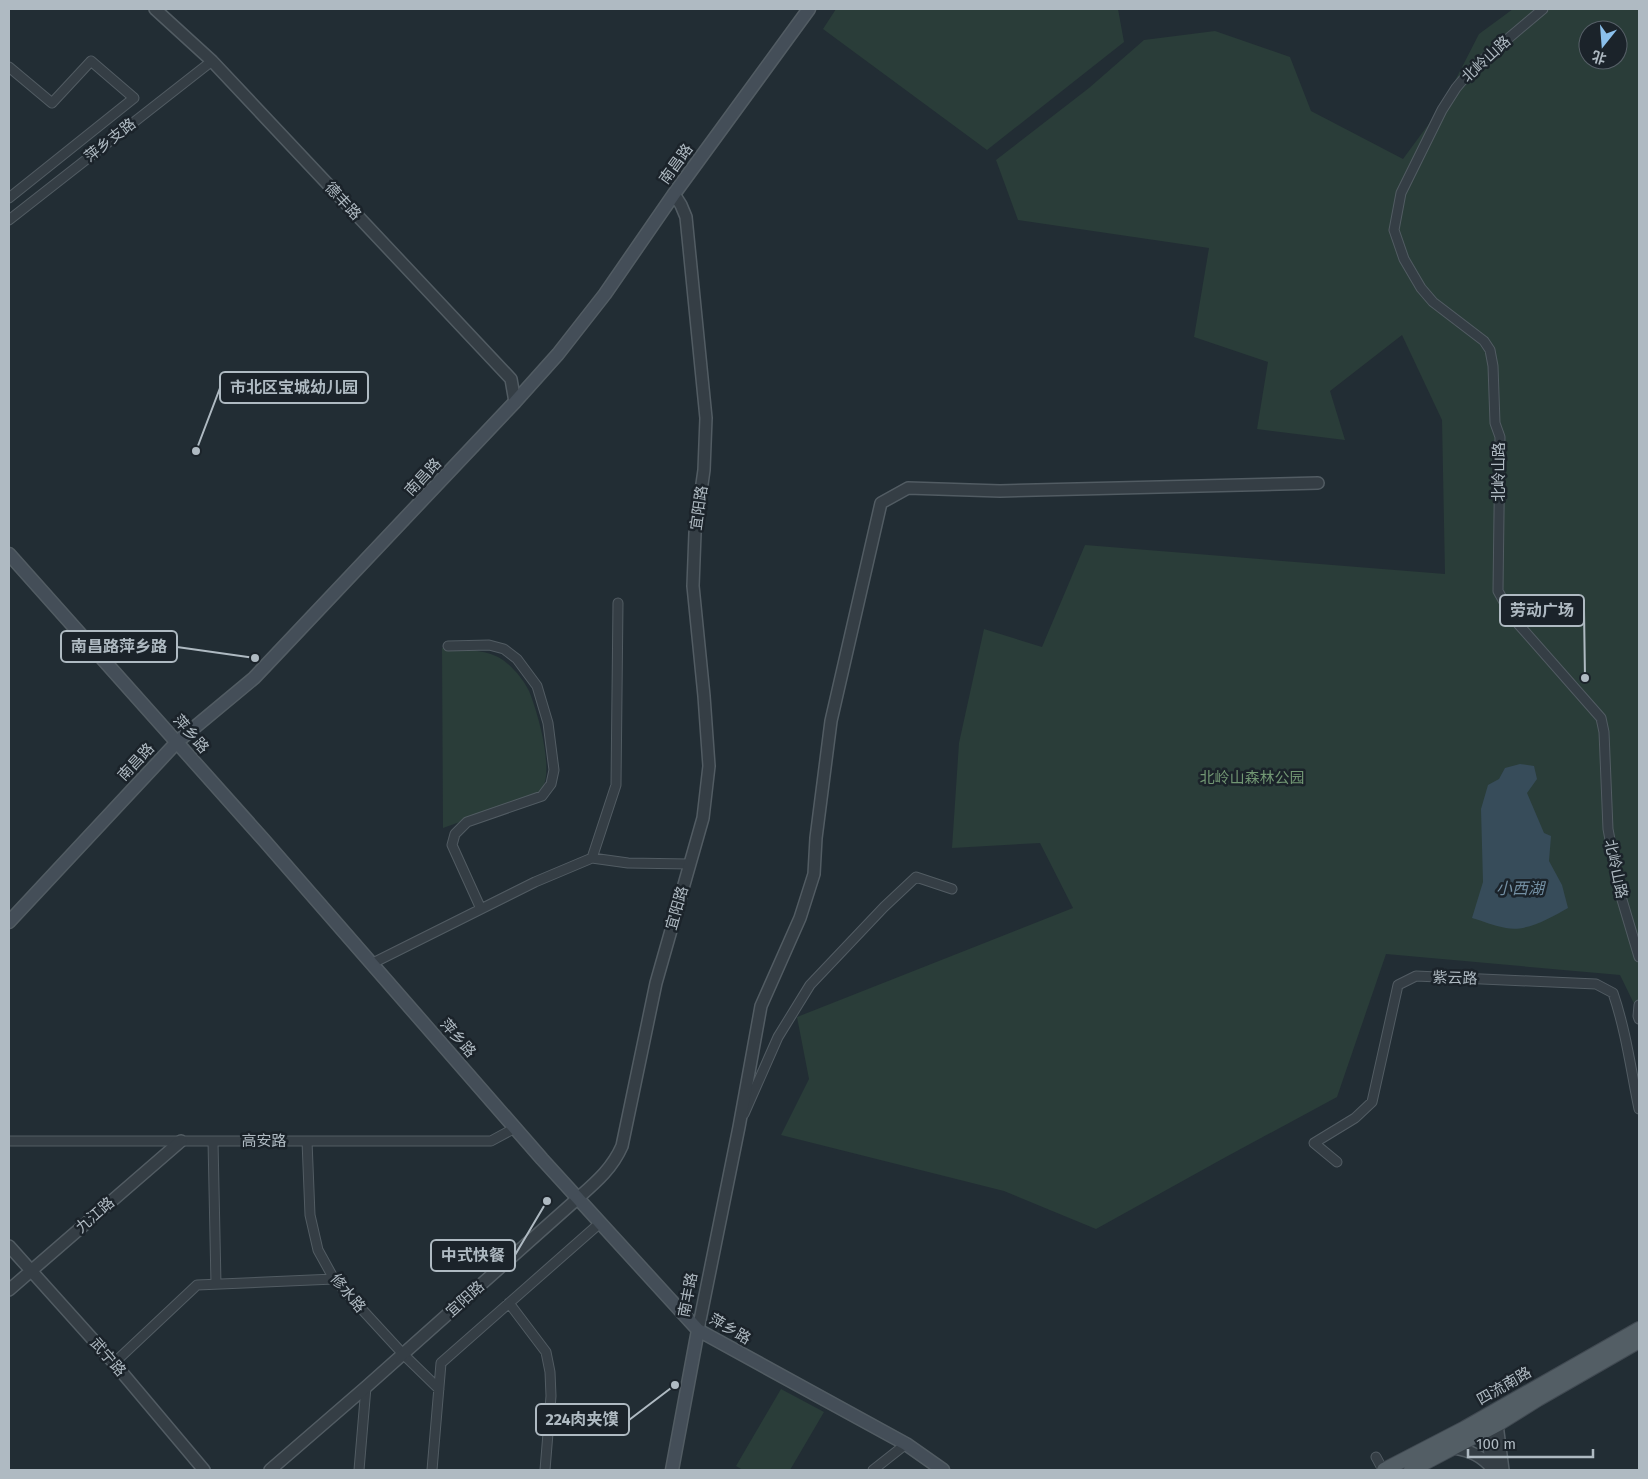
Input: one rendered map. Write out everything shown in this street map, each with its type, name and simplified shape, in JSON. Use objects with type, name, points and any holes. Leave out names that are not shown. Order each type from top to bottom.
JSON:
[{"type":"main road","name":"南昌路","points":[[9,922],[176,742],[254,678],[558,354],[605,294],[674,194],[809,9]]},
{"type":"main road","name":"萍乡路","points":[[9,554],[577,1199],[698,1330],[906,1444],[944,1470]]},
{"type":"main road","name":"四流南路","points":[[1411,1470],[1455,1448],[1491,1420],[1639,1329]]},
{"type":"main road","name":"南丰路","points":[[672,1470],[698,1330]]},
{"type":"main road","name":"四流南路","points":[[1384,1470],[1538,1399],[1639,1341]]},
{"type":"street","name":"德丰路","points":[[155,9],[212,61],[511,379],[515,402]]},
{"type":"street","name":"北岭山路","points":[[1543,9],[1471,70],[1456,88],[1442,110],[1401,193],[1394,230],[1404,259],[1421,288],[1433,302],[1484,341],[1490,350],[1493,366],[1495,423],[1500,437],[1498,591],[1513,618],[1601,718],[1604,732],[1608,829],[1620,892],[1639,957]]},
{"type":"street","points":[[9,67],[52,104],[91,61],[134,98],[9,198]]},
{"type":"street","name":"萍乡支路","points":[[9,220],[212,61]]},
{"type":"street","points":[[29,183],[41,194]]},
{"type":"street","points":[[21,190],[33,201]]},
{"type":"street","name":"宜阳路","points":[[270,1470],[577,1199],[608,1170],[622,1146],[656,983],[703,818],[709,766],[693,586],[695,533],[704,470],[706,418],[686,217],[682,205],[674,194]]},
{"type":"street","name":"南丰路","points":[[698,1330],[761,1006],[800,918],[814,874],[816,838],[831,721],[881,503],[908,488],[1000,490],[1318,483]]},
{"type":"street","points":[[592,858],[616,785],[618,603]]},
{"type":"street","points":[[448,646],[489,646],[504,649],[517,659],[537,686],[548,722],[554,770],[551,784],[542,796],[466,822],[455,834],[452,845],[481,909]]},
{"type":"street","points":[[370,964],[535,882],[592,858],[628,863],[689,864]]},
{"type":"street","points":[[739,1127],[778,1037],[810,985],[916,877],[952,889]]},
{"type":"street","name":"紫云路","points":[[1337,1162],[1314,1143],[1355,1118],[1372,1102],[1398,985],[1416,976],[1596,984],[1613,993],[1621,1015],[1634,1073],[1639,1109]]},
{"type":"street","points":[[1639,1005],[1639,1017]]},
{"type":"street","name":"高安路","points":[[9,1141],[491,1141],[515,1128]]},
{"type":"street","name":"九江路","points":[[9,1290],[181,1141]]},
{"type":"street","points":[[213,1141],[216,1284]]},
{"type":"street","name":"修水路","points":[[307,1141],[310,1215],[318,1250],[334,1279],[403,1354],[439,1389]]},
{"type":"street","points":[[432,1470],[441,1363],[600,1223]]},
{"type":"street","name":"武宁路","points":[[9,1246],[114,1363],[204,1470]]},
{"type":"street","points":[[114,1363],[197,1285],[334,1279]]},
{"type":"street","points":[[509,1303],[546,1352],[550,1372],[551,1396],[545,1470]]},
{"type":"street","points":[[359,1470],[366,1387]]},
{"type":"street","points":[[1491,1420],[1496,1470]]},
{"type":"street","points":[[873,1470],[906,1444]]},
{"type":"street","points":[[1455,1448],[1478,1455],[1496,1470]]},
{"type":"street","points":[[1376,1457],[1384,1470]]},
{"type":"green space","points":[[836,9],[1118,9],[1124,42],[987,150],[823,29]]},
{"type":"green space","name":"北岭山森林公园","points":[[1513,9],[1639,9],[1639,1014],[1620,975],[1386,954],[1337,1097],[1096,1229],[1004,1191],[781,1135],[809,1079],[797,1017],[1073,908],[1040,843],[952,848],[959,743],[984,629],[1042,647],[1085,545],[1445,574],[1442,420],[1402,335],[1330,391],[1345,440],[1257,429],[1268,362],[1194,337],[1209,248],[1018,220],[996,160],[1089,88],[1144,40],[1215,31],[1290,57],[1311,111],[1403,159],[1442,106],[1479,34]]},
{"type":"green space","points":[[442,648],[485,652],[503,660],[516,672],[527,687],[533,700],[543,738],[546,764],[544,785],[538,794],[443,828]]},
{"type":"green space","points":[[781,1389],[824,1412],[790,1470],[743,1470],[736,1466]]},
{"type":"water","name":"小西湖","points":[[1520,764],[1534,766],[1537,779],[1527,793],[1544,833],[1551,836],[1549,861],[1562,885],[1568,908],[1538,923],[1514,929],[1472,918],[1483,882],[1481,809],[1488,785],[1499,779],[1505,768]]},
{"type":"place","name":"市北区宝城幼儿园","points":[[196,451]]},
{"type":"place","name":"南昌路萍乡路","points":[[255,658]]},
{"type":"place","name":"劳动广场","points":[[1585,678]]},
{"type":"place","name":"中式快餐","points":[[547,1201]]},
{"type":"place","name":"224肉夹馍","points":[[675,1385]]}]
